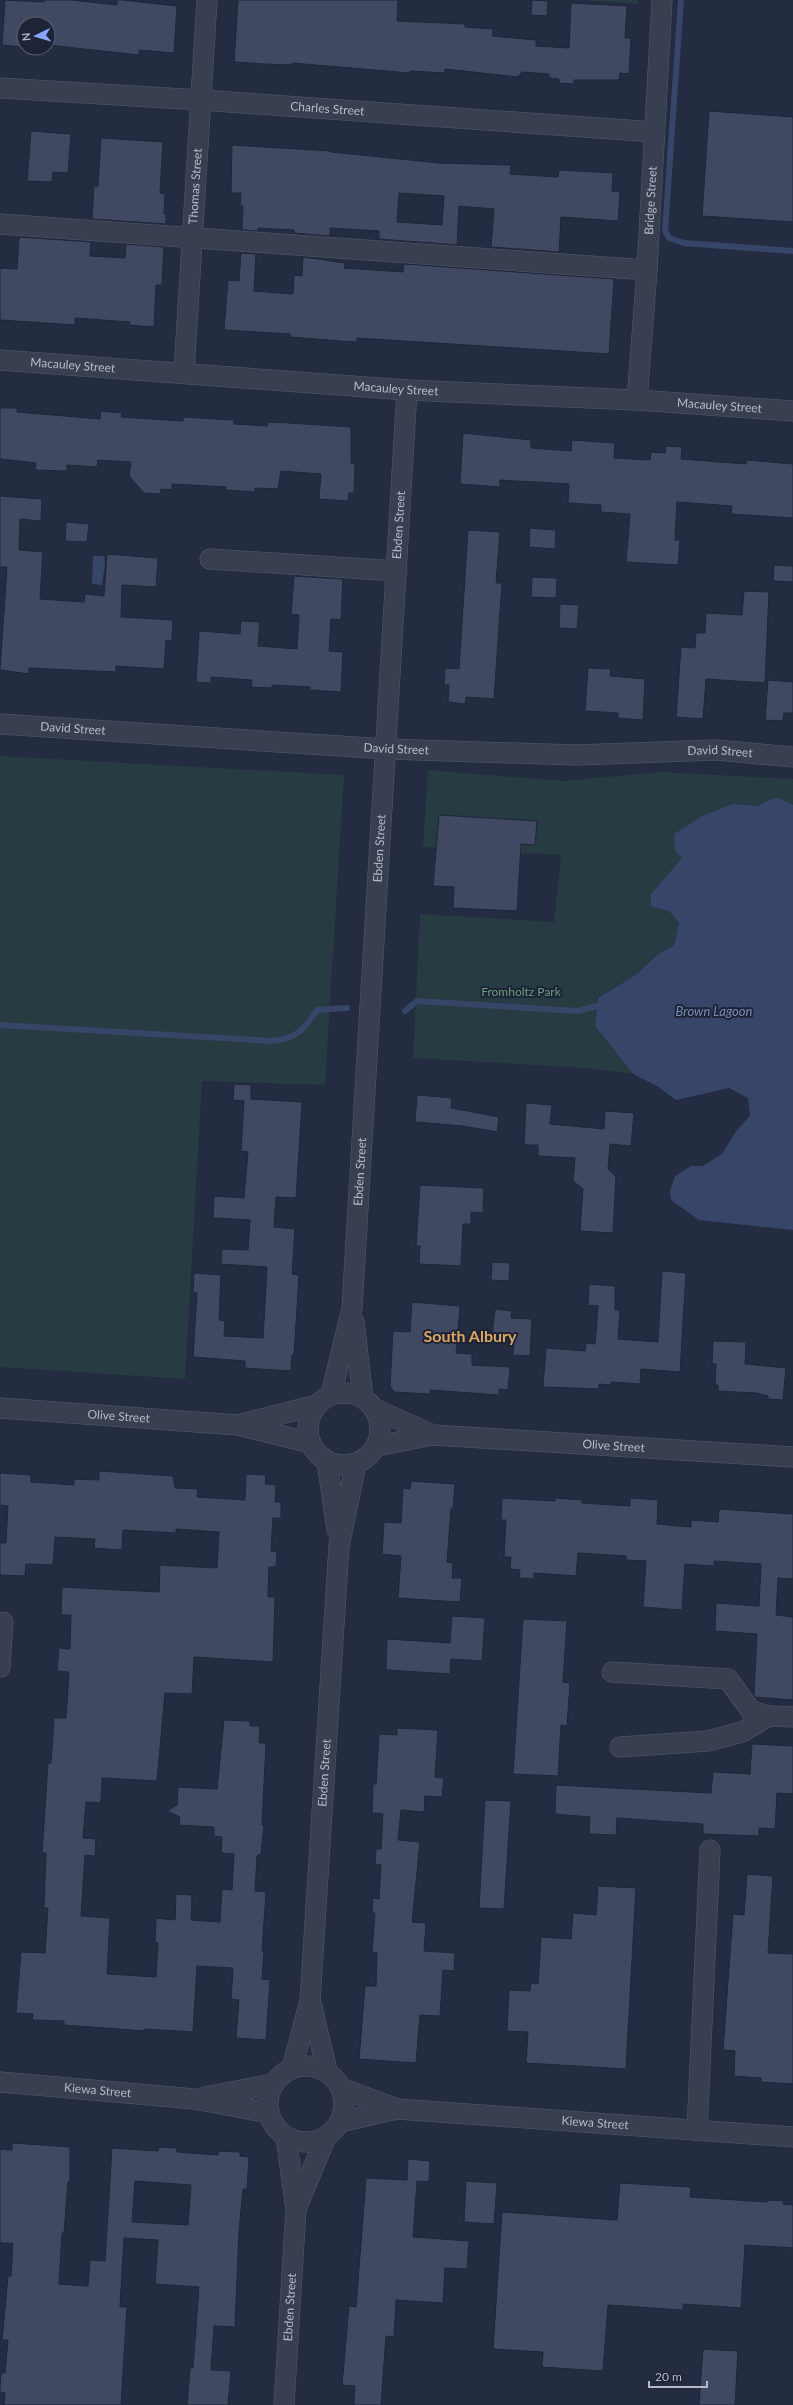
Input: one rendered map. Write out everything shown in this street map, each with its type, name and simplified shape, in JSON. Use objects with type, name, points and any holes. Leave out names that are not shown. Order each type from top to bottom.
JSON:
[{"type":"street","name":"Thomas Street","points":[[184,372],[207,0]]},
{"type":"street","name":"Bridge Street","points":[[637,400],[647,270],[662,0]]},
{"type":"street","name":"Charles Street","points":[[0,88],[201,100],[655,132]]},
{"type":"street","points":[[0,224],[647,270]]},
{"type":"street","name":"Macauley Street","points":[[0,360],[184,372],[407,390],[637,400],[793,411]]},
{"type":"street","name":"Ebden Street","points":[[324,1400],[352,1308],[387,749],[407,390]]},
{"type":"street","points":[[210,559],[397,571]]},
{"type":"street","name":"David Street","points":[[0,724],[387,749],[576,755],[716,750],[793,757]]},
{"type":"street","name":"Ebden Street","points":[[352,1308],[369,1404]]},
{"type":"street","points":[[348,1393],[369,1404],[381,1427],[377,1446],[364,1460],[356,1464],[346,1466],[327,1461],[320,1457],[311,1443],[309,1423],[324,1400],[348,1393]]},
{"type":"street","name":"Olive Street","points":[[238,1425],[324,1400]]},
{"type":"street","name":"Olive Street","points":[[369,1404],[433,1435]]},
{"type":"street","name":"Olive Street","points":[[0,1408],[238,1425],[311,1443]]},
{"type":"street","name":"Olive Street","points":[[377,1446],[433,1435],[793,1457]]},
{"type":"street","name":"Ebden Street","points":[[327,1461],[339,1546]]},
{"type":"street","name":"Ebden Street","points":[[292,2068],[310,2001],[339,1546],[356,1464]]},
{"type":"street","points":[[0,1667],[3,1622]]},
{"type":"street","points":[[612,1672],[728,1679],[751,1711],[769,1716],[793,1717]]},
{"type":"street","points":[[620,1747],[708,1741],[742,1732],[769,1716]]},
{"type":"street","points":[[697,2130],[710,1850]]},
{"type":"street","name":"Ebden Street","points":[[310,2001],[327,2071]]},
{"type":"street","points":[[310,2065],[327,2071],[341,2088],[345,2105],[340,2122],[326,2137],[306,2142],[286,2137],[278,2130],[269,2113],[269,2093],[273,2084],[282,2074],[292,2068],[310,2065]]},
{"type":"street","name":"Kiewa Street","points":[[0,2082],[195,2099],[269,2113]]},
{"type":"street","name":"Kiewa Street","points":[[195,2099],[273,2084]]},
{"type":"street","name":"Kiewa Street","points":[[341,2088],[397,2110]]},
{"type":"street","name":"Kiewa Street","points":[[340,2122],[397,2110],[793,2137]]},
{"type":"street","name":"Ebden Street","points":[[284,2405],[296,2209],[286,2137]]},
{"type":"street","name":"Ebden Street","points":[[296,2209],[326,2137]]},
{"type":"green space","points":[[584,0],[638,0],[638,4]]},
{"type":"green space","points":[[0,756],[344,775],[325,1085],[202,1081],[185,1379],[0,1367]]},
{"type":"green space","name":"Fromholtz Park","points":[[428,770],[563,781],[660,772],[793,779],[793,805],[769,800],[758,806],[733,804],[651,894],[651,907],[669,911],[679,923],[674,945],[657,955],[637,974],[597,998],[595,1026],[633,1074],[586,1068],[413,1058],[420,914],[554,922],[561,855],[423,847]]},
{"type":"water","points":[[93,556],[104,556],[105,564],[102,585],[92,584]]},
{"type":"water","name":"Brown Lagoon","points":[[779,798],[793,805],[793,1230],[699,1220],[671,1200],[670,1191],[675,1176],[691,1166],[703,1166],[722,1154],[737,1130],[750,1116],[748,1098],[729,1088],[676,1100],[657,1086],[633,1074],[595,1026],[598,998],[637,974],[657,955],[674,945],[679,923],[669,911],[651,907],[651,894],[682,858],[675,851],[674,834],[702,816],[733,804],[758,806],[769,800]]},
{"type":"building","points":[[5,0],[44,2],[44,0],[71,0],[117,5],[117,0],[122,0],[177,6],[174,53],[139,50],[139,55],[56,46],[56,16],[16,16],[16,46],[2,45]]},
{"type":"building","points":[[238,0],[398,0],[397,21],[465,24],[465,27],[493,29],[492,36],[536,40],[536,46],[569,48],[571,3],[627,6],[625,38],[631,38],[629,74],[620,73],[619,80],[574,80],[573,84],[559,83],[559,79],[549,78],[549,74],[522,72],[518,77],[445,69],[445,73],[410,71],[410,73],[292,63],[292,65],[234,62]]},
{"type":"building","points":[[532,0],[548,1],[547,16],[531,15]]},
{"type":"building","points":[[709,111],[793,117],[793,222],[702,216]]},
{"type":"building","points":[[31,131],[71,134],[68,173],[53,172],[52,182],[27,181]]},
{"type":"building","points":[[101,138],[163,142],[160,193],[165,194],[164,214],[166,214],[166,224],[92,219],[94,186],[98,186]]},
{"type":"building","points":[[232,145],[331,151],[439,163],[511,165],[510,174],[558,177],[559,170],[613,173],[612,191],[620,192],[618,221],[561,217],[559,252],[491,247],[494,209],[459,206],[457,245],[379,239],[379,231],[330,228],[330,236],[294,233],[294,230],[258,228],[258,231],[242,230],[243,206],[240,206],[241,193],[231,193]],"holes":[[[399,193],[444,196],[442,225],[397,222]]]},
{"type":"building","points":[[19,237],[91,242],[90,256],[125,258],[126,244],[164,247],[162,285],[156,285],[154,327],[129,325],[130,322],[75,318],[75,325],[0,320],[0,268],[17,269]]},
{"type":"building","points":[[241,253],[256,254],[254,291],[293,294],[294,275],[302,276],[303,257],[345,263],[344,268],[403,272],[404,264],[614,279],[609,354],[357,338],[357,342],[340,341],[290,337],[290,334],[224,330],[228,280],[239,281]]},
{"type":"building","points":[[0,408],[17,408],[17,412],[100,419],[101,411],[122,413],[121,417],[183,421],[183,417],[234,420],[234,424],[267,426],[268,422],[351,427],[351,463],[355,464],[354,493],[349,493],[348,501],[319,499],[321,474],[281,471],[278,489],[255,488],[255,492],[225,490],[226,487],[172,484],[172,490],[161,489],[160,494],[144,493],[129,476],[131,462],[98,460],[97,467],[67,465],[67,471],[35,470],[36,463],[0,459]]},
{"type":"building","points":[[463,433],[531,440],[531,448],[571,451],[572,440],[615,443],[614,458],[650,460],[651,452],[665,453],[666,446],[682,447],[681,459],[746,464],[747,460],[793,464],[793,518],[731,514],[732,506],[677,502],[675,540],[680,540],[678,565],[626,562],[630,514],[601,512],[601,505],[568,503],[569,484],[500,480],[500,487],[460,484]]},
{"type":"building","points":[[0,496],[42,499],[41,521],[20,519],[19,550],[43,552],[40,599],[84,602],[85,594],[104,596],[107,554],[158,558],[156,587],[122,585],[121,617],[173,620],[172,641],[166,640],[164,669],[116,666],[116,672],[29,668],[29,674],[0,670],[7,567],[0,567]]},
{"type":"building","points":[[66,522],[89,524],[87,542],[65,541]]},
{"type":"building","points":[[530,528],[556,530],[555,549],[529,547]]},
{"type":"building","points":[[468,530],[500,532],[496,583],[502,583],[494,699],[466,697],[465,704],[448,702],[449,685],[444,685],[445,668],[459,669]]},
{"type":"building","points":[[774,565],[793,566],[793,582],[773,581]]},
{"type":"building","points":[[294,576],[343,579],[341,620],[331,619],[329,651],[343,652],[341,692],[310,690],[310,687],[272,685],[272,688],[251,687],[252,680],[211,677],[211,683],[196,682],[199,631],[240,634],[241,621],[260,622],[258,646],[297,649],[299,615],[291,614]]},
{"type":"building","points":[[532,577],[557,578],[556,598],[531,597]]},
{"type":"building","points":[[744,591],[769,592],[765,683],[706,679],[703,719],[676,717],[681,647],[695,648],[696,633],[705,633],[706,613],[742,615]]},
{"type":"building","points":[[560,604],[579,605],[577,629],[559,628]]},
{"type":"building","points":[[588,668],[611,669],[610,676],[645,679],[643,720],[618,718],[618,713],[585,711]]},
{"type":"building","points":[[768,680],[793,682],[793,713],[784,713],[783,721],[765,720]]},
{"type":"building","points":[[439,815],[537,821],[535,845],[521,844],[517,911],[453,908],[454,887],[433,886]]},
{"type":"building","points":[[234,1084],[251,1085],[251,1099],[302,1102],[296,1198],[276,1197],[274,1227],[295,1229],[292,1274],[299,1275],[294,1355],[292,1355],[291,1371],[245,1368],[245,1361],[193,1357],[197,1293],[193,1292],[194,1273],[221,1275],[219,1320],[225,1321],[224,1336],[263,1338],[267,1267],[221,1264],[222,1249],[248,1250],[250,1220],[213,1218],[214,1196],[244,1198],[248,1152],[241,1151],[244,1101],[233,1100]]},
{"type":"building","points":[[417,1095],[452,1098],[451,1108],[499,1117],[497,1132],[463,1126],[415,1122]]},
{"type":"building","points":[[526,1103],[552,1105],[550,1124],[604,1129],[605,1111],[634,1113],[631,1146],[610,1144],[608,1169],[616,1177],[613,1233],[580,1231],[583,1189],[573,1181],[575,1158],[538,1156],[538,1145],[524,1145]]},
{"type":"building","points":[[420,1185],[484,1188],[483,1213],[471,1212],[471,1224],[463,1224],[461,1266],[419,1264],[420,1246],[416,1246]]},
{"type":"building","points":[[492,1262],[510,1263],[509,1281],[491,1280]]},
{"type":"building","points":[[662,1271],[686,1273],[680,1372],[641,1369],[640,1384],[611,1382],[611,1385],[599,1384],[599,1389],[543,1387],[546,1348],[585,1351],[586,1343],[595,1344],[598,1306],[588,1305],[589,1284],[615,1286],[615,1310],[620,1310],[618,1339],[658,1342]]},
{"type":"building","points":[[412,1302],[460,1306],[456,1353],[472,1354],[472,1365],[510,1367],[508,1390],[499,1389],[499,1395],[430,1390],[430,1394],[394,1392],[390,1386],[393,1331],[410,1332]]},
{"type":"building","points":[[495,1309],[512,1311],[511,1318],[532,1319],[530,1356],[513,1355],[514,1338],[492,1336]]},
{"type":"building","points":[[713,1341],[746,1342],[745,1364],[786,1368],[783,1400],[768,1399],[768,1396],[756,1393],[718,1391],[718,1385],[715,1385],[716,1364],[712,1364]]},
{"type":"building","points":[[99,1471],[173,1476],[175,1488],[198,1489],[197,1497],[245,1500],[246,1474],[266,1475],[265,1484],[276,1485],[275,1502],[281,1502],[281,1518],[273,1518],[271,1551],[277,1552],[276,1567],[269,1567],[268,1597],[275,1597],[273,1662],[194,1657],[192,1694],[165,1693],[157,1781],[102,1778],[101,1803],[86,1802],[83,1838],[96,1839],[95,1856],[85,1855],[81,1916],[110,1918],[107,1974],[156,1977],[158,1943],[155,1943],[156,1918],[175,1920],[176,1894],[192,1895],[191,1920],[220,1922],[222,1889],[232,1890],[234,1854],[221,1853],[222,1837],[214,1836],[214,1827],[179,1825],[180,1817],[167,1811],[177,1805],[178,1787],[217,1789],[224,1720],[250,1721],[250,1726],[260,1726],[259,1743],[266,1743],[262,1825],[264,1825],[261,1854],[257,1856],[255,1891],[266,1892],[262,1951],[264,1951],[262,1979],[270,1980],[266,2040],[236,2038],[239,2000],[231,1999],[233,1968],[197,1966],[193,2032],[145,2029],[145,2031],[64,2025],[64,2021],[32,2020],[33,2014],[16,2013],[21,1952],[45,1953],[48,1908],[44,1908],[46,1853],[42,1853],[48,1763],[51,1763],[54,1718],[66,1718],[69,1672],[57,1671],[59,1648],[70,1649],[71,1615],[61,1615],[62,1587],[159,1592],[160,1565],[217,1568],[219,1532],[176,1529],[176,1533],[123,1530],[122,1550],[94,1548],[95,1539],[55,1537],[53,1565],[26,1564],[25,1576],[0,1575],[0,1543],[6,1543],[8,1506],[0,1505],[0,1473],[31,1475],[31,1482],[74,1485],[74,1479],[99,1480]]},
{"type":"building","points":[[411,1481],[455,1484],[453,1509],[451,1509],[447,1562],[453,1563],[452,1578],[462,1578],[460,1602],[398,1598],[401,1556],[382,1554],[384,1522],[401,1523],[403,1488],[410,1489]]},
{"type":"building","points":[[502,1498],[555,1501],[555,1498],[582,1500],[582,1503],[630,1506],[630,1498],[658,1500],[657,1524],[691,1527],[691,1520],[718,1522],[719,1509],[793,1514],[793,1579],[778,1578],[776,1615],[793,1617],[793,1700],[755,1697],[757,1634],[715,1631],[716,1603],[759,1606],[761,1564],[714,1561],[714,1566],[685,1564],[682,1610],[643,1607],[646,1561],[626,1560],[626,1556],[578,1553],[576,1576],[534,1573],[534,1579],[519,1578],[520,1570],[510,1569],[511,1557],[504,1557],[506,1520],[501,1520]]},
{"type":"building","points":[[452,1616],[485,1618],[482,1661],[451,1659],[450,1674],[386,1670],[387,1639],[450,1643]]},
{"type":"building","points":[[523,1619],[567,1621],[563,1682],[570,1683],[567,1726],[561,1725],[558,1776],[513,1774]]},
{"type":"building","points":[[397,1728],[438,1730],[435,1777],[444,1778],[442,1797],[425,1796],[424,1812],[401,1810],[398,1840],[420,1842],[412,1922],[426,1923],[424,1951],[455,1953],[454,1971],[443,1970],[440,2016],[420,2015],[416,2063],[359,2059],[365,1986],[376,1986],[377,1953],[372,1953],[375,1913],[372,1913],[373,1898],[379,1899],[381,1865],[375,1864],[376,1849],[381,1849],[383,1814],[372,1813],[373,1784],[376,1784],[379,1734],[397,1735]]},
{"type":"building","points":[[752,1744],[793,1746],[793,1794],[777,1793],[775,1829],[759,1828],[759,1836],[703,1834],[703,1824],[617,1818],[616,1835],[589,1834],[590,1817],[555,1814],[556,1785],[711,1793],[713,1772],[750,1774]]},
{"type":"building","points":[[485,1800],[511,1801],[504,1909],[479,1908]]},
{"type":"building","points":[[747,1874],[773,1876],[768,1953],[793,1954],[793,2084],[761,2082],[761,2078],[734,2076],[735,2051],[723,2050],[733,1914],[744,1915]]},
{"type":"building","points":[[598,1886],[636,1888],[626,2069],[526,2063],[528,2032],[507,2031],[509,1990],[530,1991],[531,1983],[538,1984],[541,1937],[571,1939],[573,1913],[596,1915]]},
{"type":"building","points":[[12,2143],[70,2147],[70,2182],[68,2182],[64,2233],[62,2233],[59,2284],[88,2286],[90,2260],[105,2261],[112,2148],[158,2151],[159,2147],[177,2148],[177,2152],[218,2155],[219,2151],[240,2152],[240,2156],[249,2157],[247,2189],[243,2189],[239,2232],[235,2327],[214,2326],[211,2370],[231,2371],[228,2405],[187,2405],[190,2368],[193,2368],[199,2287],[155,2284],[158,2240],[124,2238],[120,2307],[127,2307],[121,2405],[4,2405],[5,2393],[0,2392],[0,2388],[1,2373],[5,2373],[8,2340],[2,2340],[8,2276],[11,2276],[13,2243],[0,2243],[0,2149],[12,2150]],"holes":[[[135,2181],[191,2185],[188,2225],[132,2222]]]},
{"type":"building","points":[[408,2159],[430,2161],[429,2182],[417,2181],[413,2237],[469,2241],[467,2269],[445,2268],[443,2303],[396,2300],[394,2337],[386,2336],[381,2405],[354,2405],[355,2386],[342,2385],[349,2306],[356,2307],[366,2178],[407,2180]]},
{"type":"building","points":[[466,2181],[497,2183],[494,2224],[464,2222]]},
{"type":"building","points":[[620,2183],[691,2187],[690,2197],[767,2202],[767,2200],[784,2201],[783,2204],[793,2205],[793,2248],[745,2245],[741,2308],[683,2304],[683,2310],[608,2305],[603,2371],[542,2367],[543,2352],[493,2349],[502,2212],[617,2220]]},
{"type":"building","points":[[703,2349],[738,2351],[735,2405],[699,2405]]},
{"type":"waterway","points":[[681,0],[665,231],[669,238],[684,243],[793,251]]},
{"type":"waterway","points":[[405,1011],[417,1001],[578,1011],[605,1004]]},
{"type":"waterway","points":[[0,1025],[272,1041],[294,1036],[308,1023],[317,1010],[347,1008]]},
{"type":"district","name":"South Albury","points":[[470,1336]]}]
